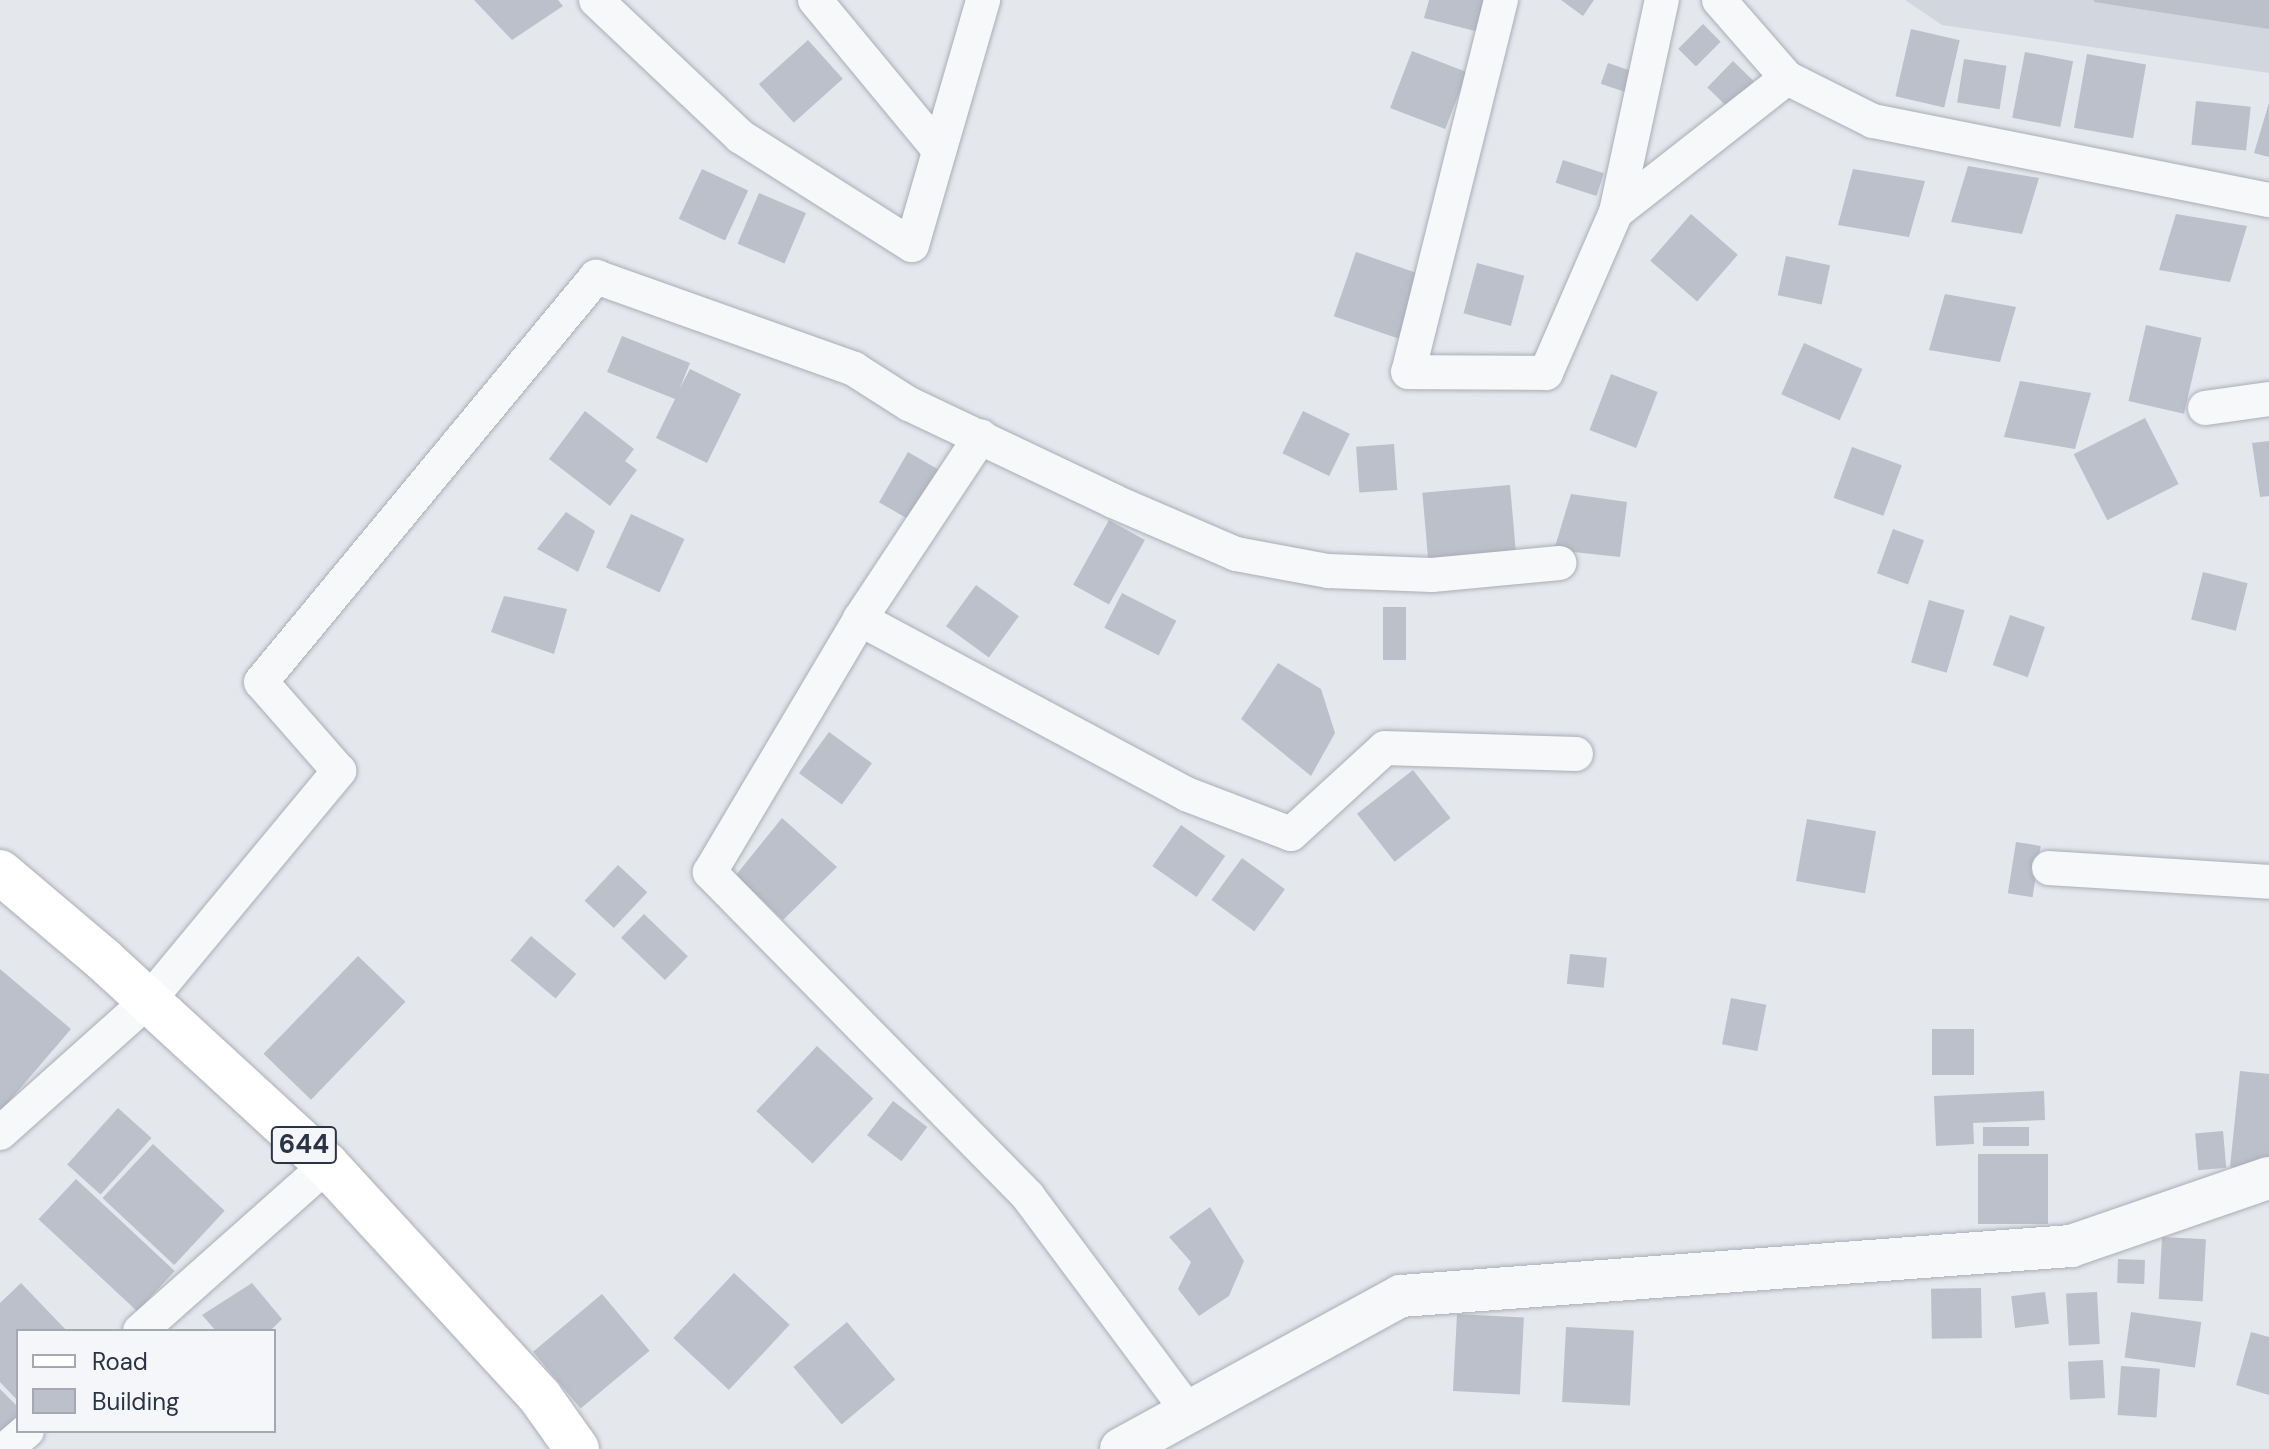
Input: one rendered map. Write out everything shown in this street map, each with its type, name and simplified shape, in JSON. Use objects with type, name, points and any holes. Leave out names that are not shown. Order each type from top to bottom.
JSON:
[{"type":"main road","name":"644","points":[[0,872],[149,1000],[327,1165],[540,1397],[577,1449]]},
{"type":"street","points":[[596,0],[741,137],[912,245],[983,0]]},
{"type":"street","points":[[815,0],[939,150]]},
{"type":"street","points":[[1501,0],[1408,372],[1546,373],[1616,212],[1662,0]]},
{"type":"street","points":[[1719,0],[1787,78],[1873,121],[2269,200]]},
{"type":"street","points":[[1616,212],[1787,78]]},
{"type":"street","points":[[0,1133],[149,1000],[339,771],[261,682],[596,277],[854,369],[909,404],[1113,501],[1236,554],[1328,571],[1432,575],[1559,563]]},
{"type":"street","points":[[2205,408],[2269,399]]},
{"type":"street","points":[[981,436],[860,619],[710,872],[1028,1196],[1188,1411]]},
{"type":"street","points":[[860,619],[1186,794],[1291,834],[1385,748],[1576,754]]},
{"type":"street","points":[[2049,868],[2269,882]]},
{"type":"street","points":[[142,1329],[327,1165]]},
{"type":"street","points":[[1121,1449],[1401,1296],[2071,1246],[2269,1178]]},
{"type":"street","points":[[6,1449],[25,1433]]},
{"type":"shaded area","points":[[1905,0],[2269,0],[2269,73],[1942,25]]},
{"type":"building","points":[[474,0],[558,0],[563,6],[512,40]]},
{"type":"building","points":[[1429,0],[1496,0],[1487,34],[1424,18]]},
{"type":"building","points":[[1561,0],[1594,0],[1583,16]]},
{"type":"building","points":[[2269,0],[2269,29],[2094,2]]},
{"type":"building","points":[[1703,24],[1721,42],[1696,66],[1678,49]]},
{"type":"building","points":[[1911,29],[1960,40],[1944,107],[1895,96]]},
{"type":"building","points":[[808,40],[843,79],[794,123],[759,84]]},
{"type":"building","points":[[1412,51],[1467,72],[1445,129],[1390,108]]},
{"type":"building","points":[[2025,52],[2073,61],[2060,127],[2012,118]]},
{"type":"building","points":[[2087,54],[2146,64],[2133,138],[2074,128]]},
{"type":"building","points":[[1964,59],[2006,66],[2000,109],[1957,102]]},
{"type":"building","points":[[1733,61],[1754,81],[1728,108],[1707,88]]},
{"type":"building","points":[[1608,63],[1643,75],[1636,96],[1601,84]]},
{"type":"building","points":[[2196,101],[2251,107],[2246,151],[2191,145]]},
{"type":"building","points":[[2269,103],[2269,157],[2254,153]]},
{"type":"building","points":[[1563,160],[1604,173],[1596,196],[1556,183]]},
{"type":"building","points":[[1968,166],[2039,178],[2022,234],[1951,222]]},
{"type":"building","points":[[702,169],[748,191],[725,240],[679,219]]},
{"type":"building","points":[[1853,169],[1925,181],[1909,237],[1838,225]]},
{"type":"building","points":[[759,193],[806,213],[784,264],[738,244]]},
{"type":"building","points":[[1691,214],[1738,255],[1697,301],[1650,261]]},
{"type":"building","points":[[2176,214],[2247,226],[2230,282],[2159,270]]},
{"type":"building","points":[[1356,252],[1420,274],[1398,338],[1334,316]]},
{"type":"building","points":[[1786,256],[1830,265],[1822,304],[1778,295]]},
{"type":"building","points":[[1477,263],[1524,276],[1511,326],[1464,313]]},
{"type":"building","points":[[1945,294],[2016,307],[2000,362],[1929,350]]},
{"type":"building","points":[[2146,325],[2202,338],[2184,414],[2128,401]]},
{"type":"building","points":[[622,336],[690,363],[679,390],[690,369],[741,394],[707,463],[656,438],[675,399],[607,372]]},
{"type":"building","points":[[1804,343],[1862,369],[1840,420],[1781,394]]},
{"type":"building","points":[[1611,374],[1658,392],[1636,448],[1589,430]]},
{"type":"building","points":[[2020,381],[2091,393],[2075,449],[2004,437]]},
{"type":"building","points":[[585,411],[634,449],[625,461],[637,470],[610,506],[549,459]]},
{"type":"building","points":[[1303,411],[1350,434],[1329,476],[1282,453]]},
{"type":"building","points":[[2145,418],[2179,484],[2107,520],[2074,454]]},
{"type":"building","points":[[2269,441],[2269,496],[2260,497],[2252,443]]},
{"type":"building","points":[[1394,444],[1397,490],[1359,493],[1356,447]]},
{"type":"building","points":[[1852,447],[1902,465],[1883,516],[1834,498]]},
{"type":"building","points":[[908,452],[942,472],[913,522],[879,502]]},
{"type":"building","points":[[1510,485],[1516,552],[1428,559],[1422,493]]},
{"type":"building","points":[[1571,494],[1627,502],[1620,557],[1554,550]]},
{"type":"building","points":[[566,512],[595,531],[578,572],[537,549]]},
{"type":"building","points":[[631,514],[684,539],[660,592],[606,567]]},
{"type":"building","points":[[1109,520],[1145,540],[1109,605],[1073,585]]},
{"type":"building","points":[[1893,529],[1924,540],[1908,584],[1877,573]]},
{"type":"building","points":[[2203,572],[2248,583],[2236,631],[2191,620]]},
{"type":"building","points":[[976,585],[1019,616],[989,657],[946,626]]},
{"type":"building","points":[[1122,593],[1176,621],[1159,655],[1104,628]]},
{"type":"building","points":[[504,596],[567,609],[554,654],[491,632]]},
{"type":"building","points":[[1929,600],[1965,610],[1947,673],[1911,662]]},
{"type":"building","points":[[1383,607],[1406,607],[1406,660],[1383,660]]},
{"type":"building","points":[[2010,615],[2045,627],[2028,677],[1993,665]]},
{"type":"building","points":[[1278,663],[1321,689],[1335,733],[1311,776],[1241,719]]},
{"type":"building","points":[[829,732],[872,763],[842,804],[799,773]]},
{"type":"building","points":[[1413,770],[1451,818],[1395,862],[1357,814]]},
{"type":"building","points":[[782,818],[837,867],[783,920],[736,875]]},
{"type":"building","points":[[1807,819],[1876,831],[1865,893],[1796,881]]},
{"type":"building","points":[[1181,825],[1225,856],[1197,897],[1152,866]]},
{"type":"building","points":[[2016,842],[2041,846],[2033,897],[2008,893]]},
{"type":"building","points":[[1242,858],[1285,889],[1254,931],[1211,900]]},
{"type":"building","points":[[618,865],[647,892],[614,928],[585,901]]},
{"type":"building","points":[[644,914],[688,956],[665,980],[621,938]]},
{"type":"building","points":[[531,936],[576,974],[556,998],[510,961]]},
{"type":"building","points":[[1570,954],[1607,958],[1604,988],[1567,984]]},
{"type":"building","points":[[358,956],[405,1002],[311,1100],[264,1054]]},
{"type":"building","points":[[0,969],[71,1029],[0,1112]]},
{"type":"building","points":[[1731,998],[1766,1005],[1757,1051],[1722,1044]]},
{"type":"building","points":[[1932,1029],[1974,1029],[1974,1075],[1932,1075]]},
{"type":"building","points":[[817,1046],[873,1099],[813,1164],[756,1111]]},
{"type":"building","points":[[2240,1071],[2269,1074],[2269,1171],[2230,1167]]},
{"type":"building","points":[[2044,1091],[2045,1120],[1973,1123],[1974,1144],[1936,1146],[1934,1096]]},
{"type":"building","points":[[893,1101],[927,1127],[901,1161],[867,1135]]},
{"type":"building","points":[[118,1108],[151,1138],[101,1195],[67,1164]]},
{"type":"building","points":[[1983,1127],[2029,1127],[2029,1146],[1983,1146]]},
{"type":"building","points":[[2223,1131],[2226,1168],[2198,1170],[2195,1133]]},
{"type":"building","points":[[153,1144],[225,1211],[174,1265],[103,1198]]},
{"type":"building","points":[[1978,1154],[2048,1154],[2048,1224],[1978,1224]]},
{"type":"building","points":[[76,1179],[175,1271],[137,1311],[38,1219]]},
{"type":"building","points":[[1210,1207],[1244,1261],[1229,1296],[1199,1316],[1178,1289],[1191,1262],[1169,1237]]},
{"type":"building","points":[[2162,1237],[2206,1239],[2203,1301],[2159,1299]]},
{"type":"building","points":[[2118,1259],[2145,1260],[2144,1284],[2117,1283]]},
{"type":"building","points":[[734,1273],[790,1325],[729,1390],[673,1338]]},
{"type":"building","points":[[21,1283],[65,1329],[16,1329],[16,1399],[0,1382],[0,1303]]},
{"type":"building","points":[[252,1283],[282,1319],[272,1329],[214,1329],[202,1315]]},
{"type":"building","points":[[1981,1288],[1982,1338],[1932,1339],[1931,1289]]},
{"type":"building","points":[[2045,1292],[2049,1324],[2015,1328],[2011,1296]]},
{"type":"building","points":[[2097,1292],[2100,1344],[2069,1346],[2066,1294]]},
{"type":"building","points":[[602,1294],[650,1351],[581,1409],[533,1352]]},
{"type":"building","points":[[2131,1312],[2201,1322],[2195,1367],[2125,1358]]},
{"type":"building","points":[[1457,1314],[1524,1318],[1520,1394],[1453,1391]]},
{"type":"building","points":[[847,1322],[895,1379],[842,1424],[793,1367]]},
{"type":"building","points":[[1566,1327],[1634,1331],[1630,1405],[1562,1402]]},
{"type":"building","points":[[2251,1332],[2269,1337],[2269,1395],[2236,1385]]},
{"type":"building","points":[[2103,1360],[2105,1398],[2070,1400],[2068,1362]]},
{"type":"building","points":[[2121,1366],[2160,1369],[2156,1418],[2118,1415]]},
{"type":"building","points":[[0,1389],[16,1405],[16,1429],[0,1444]]}]
